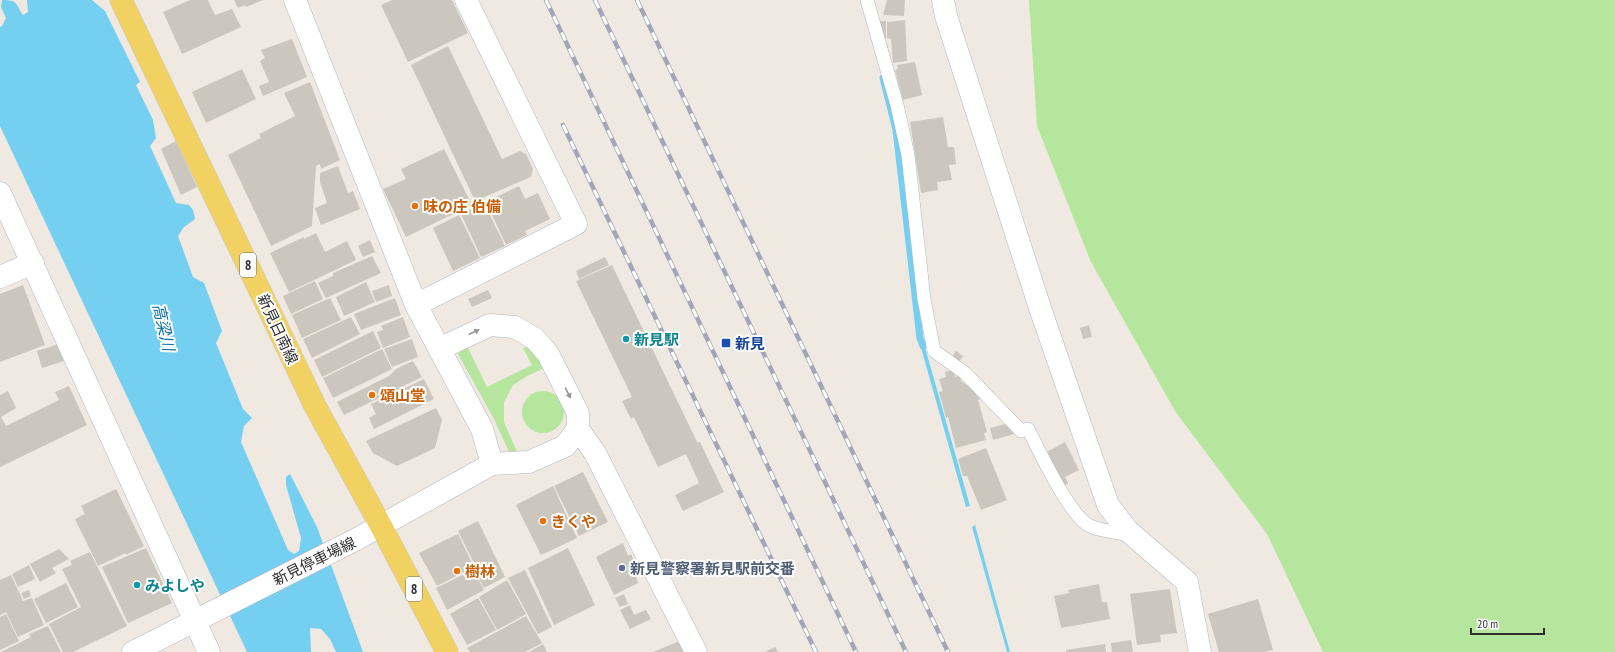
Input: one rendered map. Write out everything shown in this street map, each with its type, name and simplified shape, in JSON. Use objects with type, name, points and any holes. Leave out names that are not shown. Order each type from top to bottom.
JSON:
[{"type":"main road","name":"新見日南線","points":[[121,0],[315,406],[381,526],[447,652]]},
{"type":"street","points":[[295,0],[416,305],[482,429],[492,464],[529,462],[565,446],[578,429]]},
{"type":"street","points":[[416,305],[576,224],[466,0]]},
{"type":"street","points":[[942,0],[1040,308],[1108,505],[1127,530],[1187,582],[1200,652]]},
{"type":"street","points":[[0,193],[200,617],[209,652]]},
{"type":"street","points":[[0,277],[33,263]]},
{"type":"street","points":[[439,349],[490,325],[515,327],[535,339],[548,354],[578,413],[578,429],[594,452],[696,652]]},
{"type":"street","name":"新見停車場線","points":[[133,652],[200,617],[356,540],[492,464]]},
{"type":"lane","points":[[867,0],[897,105],[908,156],[924,300],[934,352],[965,373],[1021,431],[1028,429],[1058,487],[1081,520],[1090,526],[1134,536]]},
{"type":"green space","points":[[1029,0],[1615,0],[1615,652],[1323,652],[1267,534],[1175,411],[1091,262],[1037,126]]},
{"type":"green space","points":[[526,347],[537,354],[544,368],[513,385],[504,402],[504,422],[517,452],[510,454],[494,419],[458,354],[460,351],[468,348],[487,387],[532,365],[523,348]]},
{"type":"green space","points":[[543,391],[558,397],[564,412],[558,427],[543,433],[528,427],[522,412],[528,397]]},
{"type":"water","name":"高梁川","points":[[2,0],[16,3],[23,15],[28,12],[27,0],[92,0],[105,11],[140,82],[136,85],[153,120],[156,138],[150,146],[176,203],[189,205],[193,210],[195,219],[184,227],[178,236],[193,277],[204,283],[222,331],[216,343],[243,409],[252,418],[244,426],[241,442],[288,550],[294,554],[299,551],[301,538],[286,485],[286,477],[290,474],[317,527],[363,652],[336,652],[330,639],[321,629],[310,628],[311,652],[247,652],[0,126],[0,27],[6,18],[1,7]]},
{"type":"water","points":[[918,337],[922,337],[970,506],[966,507]]},
{"type":"water","points":[[975,525],[1010,652],[1007,652],[972,527]]},
{"type":"building","points":[[190,0],[208,0],[215,15],[232,9],[241,27],[182,54],[163,12]]},
{"type":"building","points":[[234,0],[263,0],[246,7],[245,5],[238,8]]},
{"type":"building","points":[[392,0],[452,0],[468,33],[408,62],[381,5]]},
{"type":"building","points":[[887,0],[905,0],[904,16],[883,15]]},
{"type":"building","points":[[905,20],[907,61],[893,63],[891,39],[887,38],[887,22]]},
{"type":"building","points":[[878,21],[886,21],[886,39],[884,39]]},
{"type":"building","points":[[292,39],[307,77],[263,96],[259,86],[269,82],[260,61],[265,58],[261,50]]},
{"type":"building","points":[[448,46],[502,159],[520,151],[526,154],[533,169],[531,177],[475,201],[411,65]]},
{"type":"building","points":[[915,62],[922,95],[903,100],[895,70],[898,69],[897,65]]},
{"type":"building","points":[[242,69],[256,99],[206,123],[192,92]]},
{"type":"building","points":[[310,82],[340,160],[321,169],[320,164],[316,166],[312,226],[271,246],[228,155],[261,138],[259,134],[295,116],[284,93]]},
{"type":"building","points":[[943,117],[948,147],[954,147],[956,164],[949,165],[952,180],[937,182],[938,190],[921,193],[910,122]]},
{"type":"building","points":[[176,141],[197,187],[181,195],[161,149]]},
{"type":"building","points":[[444,149],[472,205],[406,237],[383,189],[406,179],[401,169]]},
{"type":"building","points":[[338,166],[348,193],[353,191],[360,209],[321,225],[315,208],[327,203],[320,182],[320,173]]},
{"type":"building","points":[[519,186],[525,199],[538,193],[550,219],[525,231],[527,235],[506,245],[486,202]]},
{"type":"building","points":[[484,203],[505,246],[481,257],[461,214]]},
{"type":"building","points":[[459,215],[480,258],[453,271],[433,228]]},
{"type":"building","points":[[316,233],[325,252],[347,241],[356,260],[289,292],[270,253]]},
{"type":"building","points":[[370,240],[375,252],[363,257],[358,246]]},
{"type":"building","points":[[372,256],[381,273],[326,298],[318,283],[333,276],[333,273]]},
{"type":"building","points":[[605,257],[609,265],[579,279],[576,271]]},
{"type":"building","name":"新見駅","points":[[612,265],[697,442],[700,442],[724,492],[683,511],[675,495],[699,483],[686,454],[658,467],[634,417],[631,419],[622,401],[632,397],[576,281]]},
{"type":"building","points":[[315,281],[323,299],[291,314],[283,296]]},
{"type":"building","points":[[366,282],[375,302],[344,316],[336,297]]},
{"type":"building","points":[[23,285],[45,345],[0,362],[0,294]]},
{"type":"building","points":[[389,285],[392,296],[376,302],[372,291]]},
{"type":"building","points":[[488,290],[492,298],[472,307],[468,299]]},
{"type":"building","points":[[330,298],[341,320],[302,338],[292,315]]},
{"type":"building","points":[[395,298],[401,315],[361,330],[354,314]]},
{"type":"building","points":[[351,317],[360,334],[312,358],[303,339]]},
{"type":"building","points":[[403,317],[410,337],[383,348],[377,332],[383,330],[381,326]]},
{"type":"building","points":[[1089,325],[1092,337],[1083,339],[1080,328]]},
{"type":"building","points":[[373,331],[381,348],[322,377],[314,360]]},
{"type":"building","points":[[412,339],[418,357],[392,367],[384,349]]},
{"type":"building","points":[[62,343],[67,360],[42,368],[37,351]]},
{"type":"building","points":[[382,349],[392,369],[333,398],[323,378]]},
{"type":"building","points":[[956,351],[963,356],[959,362],[952,357]]},
{"type":"building","points":[[413,361],[422,377],[344,415],[337,402],[389,376],[396,369]]},
{"type":"building","points":[[953,370],[955,377],[960,376],[961,381],[979,394],[980,399],[978,400],[987,432],[984,433],[986,440],[956,448],[948,417],[946,418],[939,392],[943,391],[939,379],[946,377],[945,372]]},
{"type":"building","points":[[424,379],[434,399],[374,429],[369,418],[376,414],[371,404]]},
{"type":"building","points":[[69,386],[87,425],[0,467],[0,395],[8,391],[16,408],[1,417],[6,426],[59,400],[55,392]]},
{"type":"building","points":[[436,408],[442,420],[435,448],[397,466],[373,453],[366,441]]},
{"type":"building","points":[[1010,423],[1014,434],[993,440],[990,428]]},
{"type":"building","points":[[1065,442],[1079,470],[1065,477],[1068,483],[1064,486],[1047,452]]},
{"type":"building","points":[[986,448],[1007,500],[981,510],[967,476],[963,476],[958,459]]},
{"type":"building","points":[[583,472],[608,522],[579,536],[554,486]]},
{"type":"building","points":[[553,486],[577,538],[541,555],[516,505]]},
{"type":"building","points":[[116,489],[144,546],[98,566],[75,519],[85,514],[81,506]]},
{"type":"building","points":[[478,521],[505,577],[484,588],[477,576],[480,575],[458,531]]},
{"type":"building","points":[[458,534],[474,567],[437,586],[419,553]]},
{"type":"building","points":[[623,543],[628,556],[631,554],[640,573],[636,575],[638,583],[614,595],[596,557]]},
{"type":"building","name":"みよしや","points":[[146,548],[172,603],[128,623],[102,567]]},
{"type":"building","points":[[568,548],[595,605],[554,625],[528,568]]},
{"type":"building","points":[[59,549],[69,559],[52,568],[56,573],[40,582],[30,564]]},
{"type":"building","points":[[90,552],[127,626],[73,652],[63,652],[49,624],[81,607],[62,569],[72,565],[70,561]]},
{"type":"building","points":[[29,565],[35,579],[18,587],[12,574]]},
{"type":"building","points":[[475,569],[478,574],[476,575],[484,590],[447,610],[436,588]]},
{"type":"building","points":[[525,570],[552,627],[538,634],[508,578]]},
{"type":"building","points":[[11,575],[23,601],[32,598],[44,625],[18,637],[6,612],[0,615],[0,580]]},
{"type":"building","points":[[507,580],[526,614],[497,630],[479,597]]},
{"type":"building","points":[[66,583],[78,607],[46,623],[34,599]]},
{"type":"building","points":[[1099,584],[1102,602],[1107,602],[1110,619],[1061,628],[1054,596],[1069,593],[1068,590]]},
{"type":"building","points":[[1170,589],[1177,633],[1160,635],[1161,642],[1137,645],[1130,594]]},
{"type":"building","points":[[29,590],[31,596],[24,599],[21,593]]},
{"type":"building","points":[[624,594],[628,604],[620,607],[615,598]]},
{"type":"building","points":[[478,598],[496,630],[467,645],[450,614]]},
{"type":"building","points":[[1258,599],[1273,650],[1264,652],[1219,652],[1208,614]]},
{"type":"building","points":[[630,605],[634,615],[646,610],[651,619],[630,629],[620,610]]},
{"type":"building","points":[[6,614],[19,641],[0,650],[0,617]]},
{"type":"building","points":[[526,616],[542,643],[525,652],[470,652],[467,648]]},
{"type":"building","points":[[48,626],[61,652],[1,652],[31,637],[29,634]]},
{"type":"building","points":[[682,640],[688,652],[653,652]]},
{"type":"building","points":[[1131,640],[1133,652],[1112,652],[1111,643]]},
{"type":"building","points":[[543,644],[547,652],[529,652]]},
{"type":"building","points":[[1105,644],[1106,652],[1066,652],[1066,650]]},
{"type":"building","points":[[775,647],[778,652],[765,652]]},
{"type":"waterway","points":[[883,78],[896,130],[920,338],[923,346]]},
{"type":"railway","points":[[546,0],[856,652]]},
{"type":"railway","points":[[595,0],[906,652]]},
{"type":"railway","points":[[637,0],[948,652]]},
{"type":"railway","points":[[563,125],[816,652]]},
{"type":"place","name":"味の庄 伯備","points":[[415,206]]},
{"type":"place","name":"新見駅","points":[[626,339]]},
{"type":"place","name":"新見","points":[[726,343]]},
{"type":"place","name":"頌山堂","points":[[372,395]]},
{"type":"place","name":"きくや","points":[[543,521]]},
{"type":"place","name":"新見警察署新見駅前交番","points":[[622,568]]},
{"type":"place","name":"樹林","points":[[457,571]]},
{"type":"place","name":"みよしや","points":[[137,585]]}]
